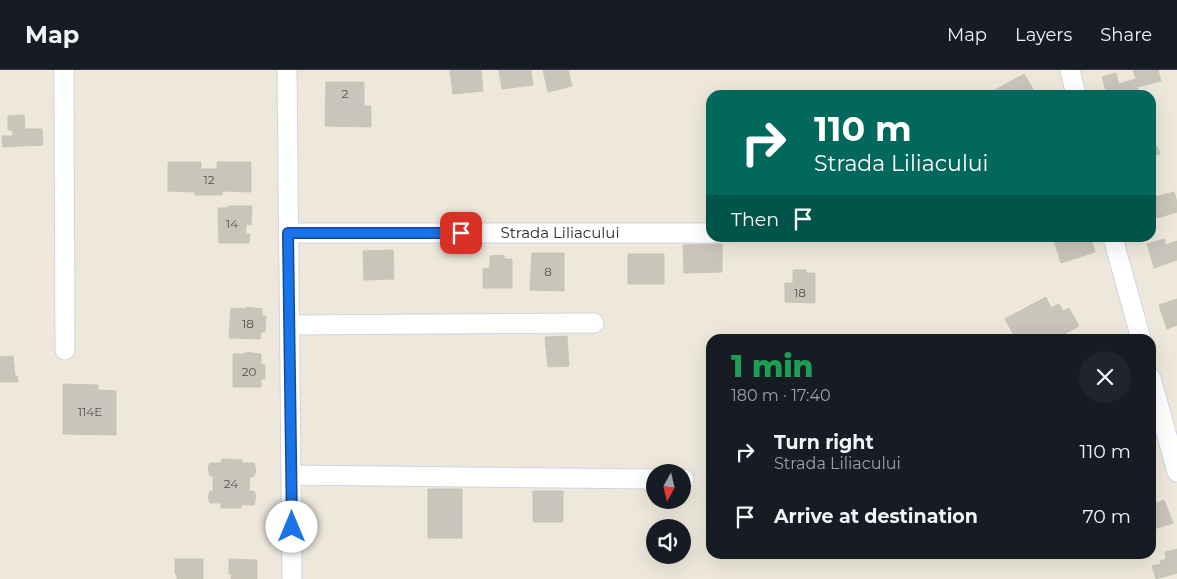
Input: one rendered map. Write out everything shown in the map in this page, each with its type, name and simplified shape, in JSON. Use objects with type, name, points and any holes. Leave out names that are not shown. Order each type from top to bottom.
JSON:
[{"type":"street","points":[[64,70],[65,350]]},
{"type":"street","points":[[287,70],[292,579]]},
{"type":"street","points":[[1070,70],[1075,90]]},
{"type":"street","name":"Strada Liliacului","points":[[288,233],[706,233]]},
{"type":"street","points":[[1114,242],[1140,334]]},
{"type":"street","points":[[291,325],[594,323]]},
{"type":"street","points":[[1156,396],[1177,472]]},
{"type":"street","points":[[292,475],[646,479]]},
{"type":"building","points":[[450,70],[481,70],[483,91],[453,94]]},
{"type":"building","points":[[499,70],[531,70],[533,85],[502,89]]},
{"type":"building","points":[[543,70],[568,70],[572,86],[548,92]]},
{"type":"building","points":[[1133,70],[1158,70],[1161,81],[1137,87],[1138,90],[1106,90],[1102,77],[1116,73],[1119,84],[1136,79]]},
{"type":"building","points":[[1024,74],[1033,89],[1031,90],[995,90]]},
{"type":"building","points":[[326,82],[364,82],[364,106],[371,106],[371,127],[325,126]]},
{"type":"building","points":[[24,115],[25,129],[42,129],[43,145],[3,147],[2,136],[13,136],[12,130],[8,130],[8,116]]},
{"type":"building","points":[[1157,146],[1160,154],[1156,155]]},
{"type":"building","points":[[168,162],[201,162],[201,169],[217,169],[217,162],[251,162],[251,192],[222,191],[222,195],[195,195],[195,192],[168,191]]},
{"type":"building","points":[[1174,192],[1177,212],[1157,218],[1156,197]]},
{"type":"building","points":[[228,206],[252,206],[251,225],[246,224],[246,234],[250,234],[249,243],[219,243],[218,208],[228,208]]},
{"type":"building","points":[[1164,239],[1166,245],[1177,241],[1177,260],[1154,268],[1147,244]]},
{"type":"building","points":[[1055,242],[1092,242],[1095,252],[1061,263]]},
{"type":"building","points":[[722,244],[722,272],[684,273],[683,245]]},
{"type":"building","points":[[393,250],[394,279],[364,280],[363,251]]},
{"type":"building","points":[[532,253],[564,253],[564,291],[530,290]]},
{"type":"building","points":[[628,254],[664,254],[664,284],[628,284]]},
{"type":"building","points":[[504,255],[504,259],[512,259],[512,288],[483,288],[483,269],[490,268],[490,256]]},
{"type":"building","points":[[793,270],[806,270],[806,273],[815,273],[815,303],[785,302],[785,283],[793,283]]},
{"type":"building","points":[[1046,297],[1051,308],[1059,304],[1063,311],[1069,308],[1079,326],[1064,334],[1013,334],[1005,319]]},
{"type":"building","points":[[1177,299],[1177,325],[1167,329],[1159,305]]},
{"type":"building","points":[[246,307],[262,309],[262,316],[266,316],[265,332],[261,332],[260,339],[229,338],[231,308],[246,309]]},
{"type":"building","points":[[567,336],[569,366],[548,367],[545,337]]},
{"type":"building","points":[[245,352],[261,354],[261,364],[265,365],[265,379],[261,379],[261,387],[233,387],[233,354],[245,354]]},
{"type":"building","points":[[13,356],[15,376],[17,376],[18,382],[0,382],[0,357]]},
{"type":"building","points":[[63,384],[98,385],[98,390],[116,391],[116,435],[63,434]]},
{"type":"building","points":[[222,459],[254,463],[256,471],[254,476],[250,477],[249,491],[254,491],[256,496],[254,505],[241,505],[241,508],[221,508],[221,503],[210,503],[208,497],[210,491],[213,491],[213,476],[210,476],[208,468],[210,463],[221,463]]},
{"type":"building","points":[[428,489],[462,489],[462,538],[428,538]]},
{"type":"building","points":[[533,491],[563,491],[563,522],[533,522]]},
{"type":"building","points":[[1164,500],[1173,523],[1156,528],[1156,503]]},
{"type":"building","points":[[1177,549],[1177,573],[1156,579],[1152,566],[1161,564],[1160,561],[1166,559],[1165,552]]},
{"type":"building","points":[[175,559],[203,559],[203,579],[177,579]]},
{"type":"building","points":[[229,559],[257,560],[257,579],[231,579]]},
{"type":"route","points":[[292,527],[291,325],[288,233],[461,233]]}]
